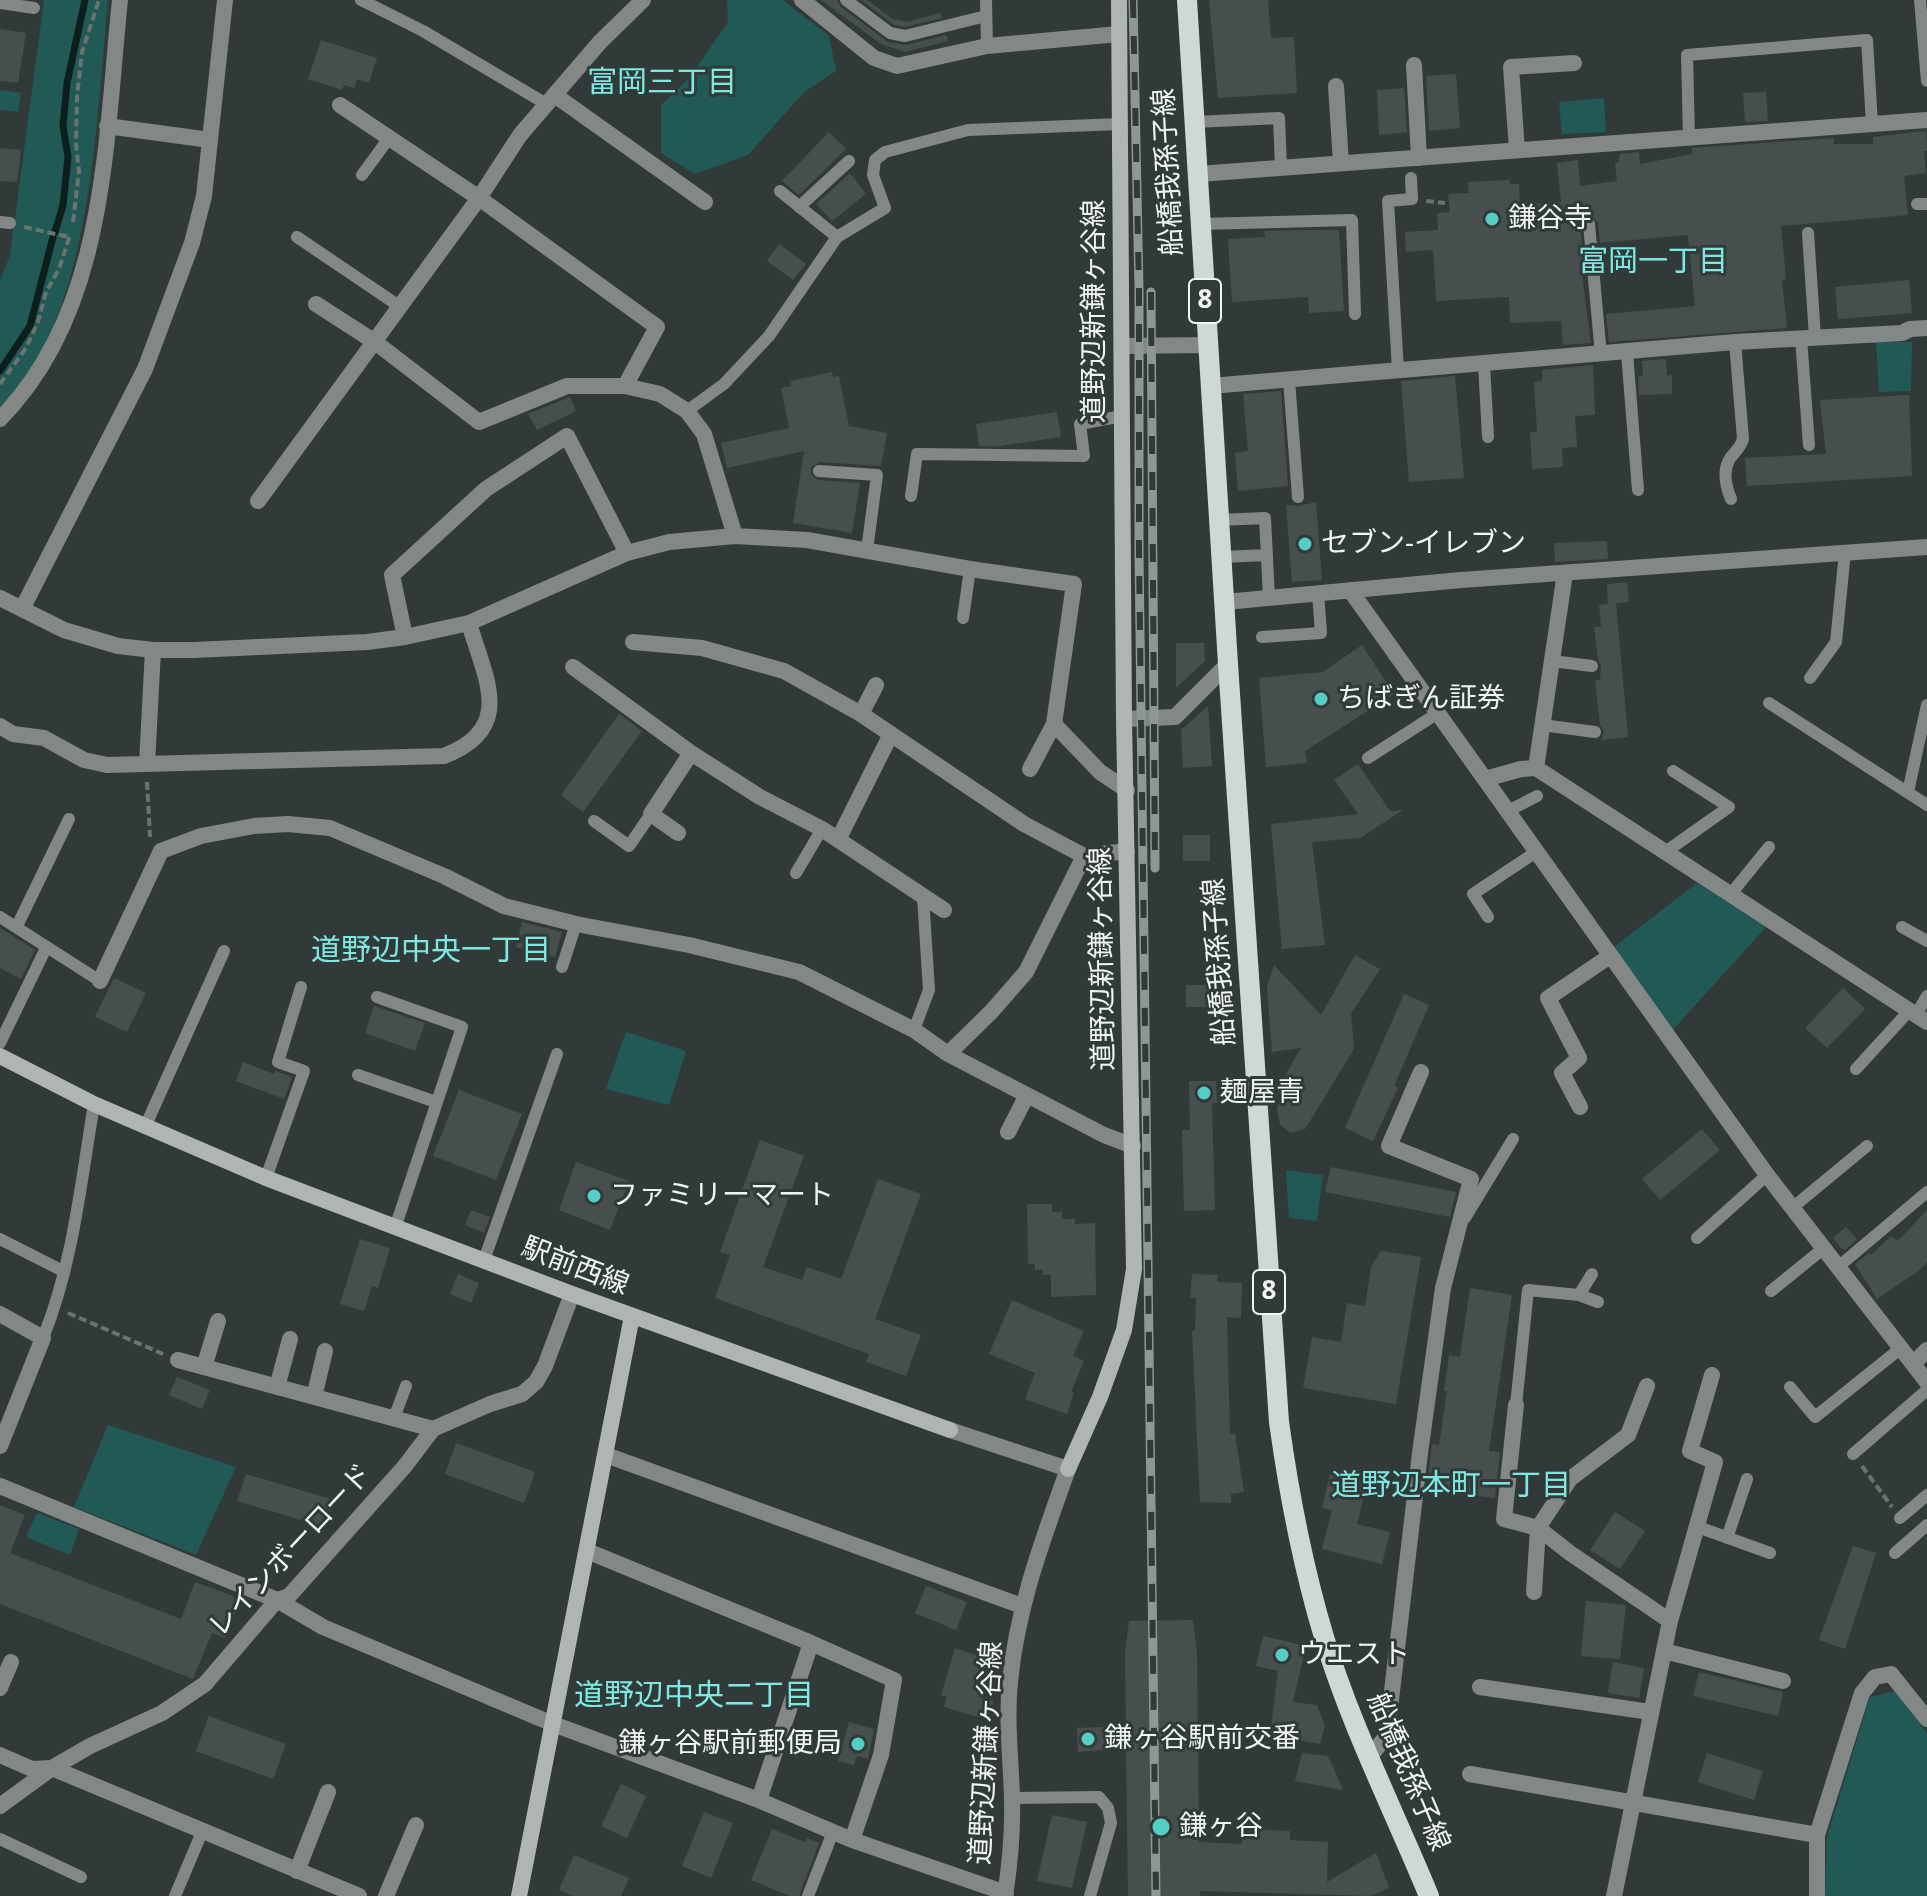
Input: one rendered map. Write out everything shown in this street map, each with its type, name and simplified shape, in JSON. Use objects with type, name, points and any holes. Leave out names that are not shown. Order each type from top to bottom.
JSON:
[{"type":"main road","name":"船橋我孫子線","points":[[1187,0],[1279,1422],[1293,1510],[1324,1637],[1429,1896]]},
{"type":"street","points":[[0,419],[47,361],[68,315],[95,230],[120,0]]},
{"type":"street","points":[[22,609],[145,369],[192,243],[204,196],[225,0]]},
{"type":"street","points":[[258,501],[479,198],[520,135],[600,42],[643,0]]},
{"type":"street","points":[[802,0],[874,58],[897,66],[987,46],[1119,34]]},
{"type":"street","name":"道野辺新鎌ヶ谷線","points":[[1005,1894],[1012,1848],[1008,1738],[1010,1681],[1022,1606],[1068,1469],[1100,1397],[1124,1330],[1134,1269],[1124,719],[1119,0]]},
{"type":"street","points":[[1517,150],[1511,67],[1574,63]]},
{"type":"street","points":[[1412,166],[1414,65]]},
{"type":"street","points":[[1336,86],[1341,163]]},
{"type":"street","points":[[552,100],[705,202]]},
{"type":"street","points":[[340,105],[479,198],[657,327],[625,386]]},
{"type":"street","points":[[1198,174],[1341,163],[1412,166],[1517,150],[1927,120]]},
{"type":"street","points":[[107,126],[210,140]]},
{"type":"street","points":[[316,304],[375,342],[479,422],[567,386],[625,386],[660,394],[687,411],[704,434],[735,536]]},
{"type":"street","points":[[1210,386],[1735,342],[1902,333],[1927,328]]},
{"type":"street","points":[[1122,346],[1207,345]]},
{"type":"street","points":[[405,637],[392,575],[486,489],[567,436],[627,553]]},
{"type":"street","points":[[0,598],[77,634],[118,646],[153,650],[367,642],[405,637],[469,623],[627,553],[669,542],[735,536],[795,539],[1074,584],[1054,724],[1030,769]]},
{"type":"street","points":[[1225,602],[1927,547]]},
{"type":"street","points":[[1536,768],[1565,573]]},
{"type":"street","points":[[1350,590],[1767,1175],[1927,1382]]},
{"type":"street","points":[[4,733],[44,738],[84,760],[107,765],[444,756],[466,747],[481,734],[489,713],[490,698],[469,623]]},
{"type":"street","points":[[633,642],[702,648],[784,671],[861,714],[1024,824],[1084,856],[1127,851]]},
{"type":"street","points":[[147,764],[153,650]]},
{"type":"street","points":[[1124,719],[1175,717],[1228,664]]},
{"type":"street","points":[[573,667],[691,753],[760,797],[822,829],[944,910]]},
{"type":"street","points":[[861,714],[876,685]]},
{"type":"street","points":[[1054,724],[1100,772],[1127,790]]},
{"type":"street","points":[[838,840],[890,736]]},
{"type":"street","points":[[678,833],[651,814],[691,753]]},
{"type":"street","points":[[1485,779],[1536,768],[1917,1016]]},
{"type":"street","points":[[100,981],[161,851],[201,836],[254,826],[288,824],[330,828],[444,876],[504,906],[799,972],[914,1030],[948,1054],[1104,1135],[1133,1146]]},
{"type":"street","points":[[948,1054],[1026,972],[1084,856]]},
{"type":"street","points":[[1580,1107],[1562,1073],[1579,1058],[1548,998],[1610,956]]},
{"type":"street","name":"駅前西線","points":[[0,1056],[94,1104],[266,1178],[632,1316],[519,1896]]},
{"type":"street","points":[[1370,1756],[1386,1737],[1438,1318],[1471,1179],[1389,1146],[1421,1072]]},
{"type":"street","points":[[1008,1132],[1027,1095]]},
{"type":"street","name":"レインボーロード","points":[[0,1806],[52,1768],[90,1746],[162,1713],[205,1684],[277,1600],[289,1596],[405,1466],[433,1429],[490,1404],[522,1394],[536,1382],[572,1294]]},
{"type":"street","points":[[0,1314],[43,1338],[1,1437]]},
{"type":"street","points":[[632,1316],[1068,1469]]},
{"type":"street","points":[[204,1367],[218,1321]]},
{"type":"street","points":[[277,1387],[290,1339]]},
{"type":"street","points":[[1913,1364],[1927,1350]]},
{"type":"street","points":[[314,1397],[325,1351]]},
{"type":"street","points":[[178,1360],[433,1429]]},
{"type":"street","points":[[1614,1896],[1670,1621],[1715,1462],[1690,1451],[1712,1375]]},
{"type":"street","points":[[1534,1592],[1538,1528],[1570,1479],[1628,1435],[1647,1386]]},
{"type":"street","points":[[1516,1405],[1504,1519],[1538,1528],[1670,1621]]},
{"type":"street","points":[[606,1455],[1022,1606]]},
{"type":"street","points":[[0,1486],[277,1600],[323,1627],[553,1724],[759,1800],[852,1840],[1005,1894]]},
{"type":"street","points":[[587,1551],[894,1680],[881,1755],[852,1840]]},
{"type":"street","points":[[759,1800],[811,1643]]},
{"type":"street","points":[[1664,1651],[1783,1681]]},
{"type":"street","points":[[0,1688],[11,1662]]},
{"type":"street","points":[[1817,1896],[1817,1835],[1862,1693],[1875,1677],[1891,1674],[1927,1719]]},
{"type":"street","points":[[1480,1687],[1650,1712]]},
{"type":"street","points":[[0,1755],[32,1769],[52,1768],[359,1896]]},
{"type":"street","points":[[1470,1774],[1817,1835]]},
{"type":"street","points":[[297,1871],[328,1792]]},
{"type":"street","points":[[386,1896],[416,1825]]},
{"type":"lane","points":[[361,0],[552,100]]},
{"type":"lane","points":[[846,0],[890,33],[905,36],[986,16]]},
{"type":"lane","points":[[986,0],[987,46]]},
{"type":"lane","points":[[1920,0],[1927,81]]},
{"type":"lane","points":[[0,3],[34,8]]},
{"type":"lane","points":[[1689,138],[1687,55],[1867,40],[1872,124]]},
{"type":"lane","points":[[1195,122],[1279,118],[1281,168]]},
{"type":"lane","points":[[687,411],[724,384],[769,336],[837,237],[885,208],[873,175],[875,160],[885,152],[968,130],[1120,124]]},
{"type":"lane","points":[[362,175],[389,138]]},
{"type":"lane","points":[[799,207],[849,161]]},
{"type":"lane","points":[[1398,370],[1388,201],[1412,199],[1412,166]]},
{"type":"lane","points":[[780,191],[837,237]]},
{"type":"lane","points":[[1201,224],[1352,220],[1355,314]]},
{"type":"lane","points":[[1589,224],[1601,355]]},
{"type":"lane","points":[[1808,233],[1809,445]]},
{"type":"lane","points":[[297,237],[399,306]]},
{"type":"lane","points":[[1731,499],[1725,472],[1743,439],[1735,342]]},
{"type":"lane","points":[[1627,353],[1638,490]]},
{"type":"lane","points":[[1484,364],[1488,437]]},
{"type":"lane","points":[[1289,380],[1298,497]]},
{"type":"lane","points":[[911,496],[917,454],[1084,456],[1080,424],[1122,416]]},
{"type":"lane","points":[[819,471],[877,475],[867,550]]},
{"type":"lane","points":[[1219,520],[1265,518],[1269,598]]},
{"type":"lane","points":[[1810,678],[1836,642],[1845,552]]},
{"type":"lane","points":[[1222,557],[1267,555]]},
{"type":"lane","points":[[963,618],[970,569]]},
{"type":"lane","points":[[1262,637],[1321,633],[1318,593]]},
{"type":"lane","points":[[1552,661],[1592,666]]},
{"type":"lane","points":[[1769,703],[1927,805]]},
{"type":"lane","points":[[1908,792],[1927,705]]},
{"type":"lane","points":[[1368,758],[1438,713]]},
{"type":"lane","points":[[1542,725],[1595,732]]},
{"type":"lane","points":[[1664,853],[1729,807],[1673,771]]},
{"type":"lane","points":[[1508,811],[1537,796]]},
{"type":"lane","points":[[594,821],[629,846],[651,814]]},
{"type":"lane","points":[[17,926],[69,819]]},
{"type":"lane","points":[[796,873],[822,829]]},
{"type":"lane","points":[[1730,895],[1769,847]]},
{"type":"lane","points":[[1488,917],[1473,894],[1536,852]]},
{"type":"lane","points":[[914,1030],[929,990],[923,897]]},
{"type":"lane","points":[[0,917],[100,981]]},
{"type":"lane","points":[[562,967],[576,924]]},
{"type":"lane","points":[[1902,927],[1927,941]]},
{"type":"lane","points":[[0,1043],[46,948]]},
{"type":"lane","points":[[145,1127],[224,951]]},
{"type":"lane","points":[[266,1178],[304,1071],[278,1062],[301,987]]},
{"type":"lane","points":[[1856,1069],[1917,1016],[1927,996]]},
{"type":"lane","points":[[377,997],[462,1027],[395,1228]]},
{"type":"lane","points":[[484,1260],[557,1054]]},
{"type":"lane","points":[[358,1075],[436,1102]]},
{"type":"lane","points":[[43,1338],[55,1308],[75,1224],[94,1104]]},
{"type":"lane","points":[[1457,1231],[1513,1139]]},
{"type":"lane","points":[[1792,1208],[1867,1146]]},
{"type":"lane","points":[[1697,1238],[1767,1175]]},
{"type":"lane","points":[[1838,1267],[1927,1192]]},
{"type":"lane","points":[[0,1239],[63,1271]]},
{"type":"lane","points":[[1771,1291],[1824,1248]]},
{"type":"lane","points":[[1579,1295],[1592,1274]]},
{"type":"lane","points":[[1516,1405],[1528,1290],[1579,1295],[1598,1302]]},
{"type":"lane","points":[[1790,1387],[1815,1417],[1901,1348]]},
{"type":"lane","points":[[394,1418],[406,1386]]},
{"type":"lane","points":[[1853,1454],[1927,1390]]},
{"type":"lane","points":[[1727,1538],[1747,1479]]},
{"type":"lane","points":[[1900,1518],[1927,1495]]},
{"type":"lane","points":[[1895,1553],[1927,1525]]},
{"type":"lane","points":[[1695,1526],[1770,1553]]},
{"type":"lane","points":[[1012,1798],[1099,1797],[1108,1808],[1111,1823],[1090,1896]]},
{"type":"lane","points":[[175,1896],[202,1832]]},
{"type":"lane","points":[[808,1896],[833,1832]]},
{"type":"lane","points":[[0,1839],[81,1877]]},
{"type":"path","points":[[0,384],[32,335],[69,237],[79,171],[77,97],[82,52],[99,0]]},
{"type":"path","points":[[5,222],[69,237]]},
{"type":"path","points":[[147,764],[148,835],[161,851]]},
{"type":"path","points":[[55,1308],[178,1360]]},
{"type":"path","points":[[1853,1454],[1900,1518]]},
{"type":"shaded area","points":[[44,0],[108,0],[95,145],[88,197],[65,296],[47,340],[25,380],[0,406],[0,280],[10,256]]},
{"type":"shaded area","points":[[727,0],[783,0],[829,36],[836,71],[804,92],[748,155],[695,174],[661,153],[661,105],[690,77],[728,22]]},
{"type":"shaded area","points":[[0,90],[21,93],[18,112],[0,110]]},
{"type":"shaded area","points":[[1604,98],[1606,132],[1562,134],[1559,102]]},
{"type":"shaded area","points":[[1876,342],[1912,342],[1911,391],[1879,392]]},
{"type":"shaded area","points":[[1697,883],[1766,927],[1670,1033],[1610,950]]},
{"type":"shaded area","points":[[626,1032],[686,1051],[669,1105],[606,1089]]},
{"type":"shaded area","points":[[1286,1170],[1323,1175],[1317,1221],[1289,1218]]},
{"type":"shaded area","points":[[108,1425],[236,1467],[196,1555],[74,1507]]},
{"type":"shaded area","points":[[37,1513],[79,1529],[70,1555],[26,1537]]},
{"type":"shaded area","points":[[1895,1691],[1927,1733],[1927,1896],[1825,1896],[1827,1837],[1870,1697]]},
{"type":"building","points":[[821,0],[837,0],[841,7],[888,42],[906,45],[946,35],[948,41],[905,52],[881,44]]},
{"type":"building","points":[[861,0],[867,0],[893,19],[907,22],[940,13],[942,18],[905,27],[894,25]]},
{"type":"building","points":[[1209,0],[1268,0],[1271,38],[1294,37],[1297,93],[1218,98]]},
{"type":"building","points":[[0,29],[26,33],[18,83],[0,81]]},
{"type":"building","points":[[321,40],[377,58],[369,83],[357,79],[354,88],[344,85],[342,90],[308,79]]},
{"type":"building","points":[[1456,74],[1460,128],[1429,131],[1426,76]]},
{"type":"building","points":[[1404,88],[1407,132],[1379,135],[1377,90]]},
{"type":"building","points":[[1766,92],[1768,121],[1745,122],[1743,93]]},
{"type":"building","points":[[1926,131],[1926,173],[1904,176],[1908,215],[1781,226],[1787,328],[1609,342],[1606,314],[1695,306],[1688,235],[1600,243],[1598,222],[1592,216],[1583,217],[1580,225],[1584,266],[1581,266],[1591,343],[1563,345],[1561,321],[1510,323],[1509,297],[1436,301],[1433,250],[1406,252],[1405,232],[1438,230],[1437,213],[1450,212],[1448,194],[1469,193],[1468,182],[1509,180],[1510,184],[1519,184],[1520,205],[1561,202],[1557,163],[1578,160],[1580,186],[1617,181],[1615,163],[1618,163],[1620,154],[1639,152],[1640,164],[1692,154],[1692,148],[1834,138],[1834,144],[1873,144],[1873,137]]},
{"type":"building","points":[[829,132],[846,149],[799,195],[782,181]]},
{"type":"building","points":[[0,148],[21,150],[17,182],[0,181]]},
{"type":"building","points":[[850,173],[866,194],[832,221],[816,204]]},
{"type":"building","points":[[1339,230],[1344,311],[1309,313],[1308,297],[1232,302],[1228,239],[1265,237],[1264,231]]},
{"type":"building","points":[[779,244],[806,264],[793,280],[767,261]]},
{"type":"building","points":[[1909,280],[1912,313],[1838,319],[1835,287]]},
{"type":"building","points":[[1666,359],[1667,376],[1672,375],[1672,394],[1639,395],[1638,377],[1643,376],[1642,361]]},
{"type":"building","points":[[1593,365],[1595,415],[1575,416],[1577,447],[1562,448],[1563,467],[1532,469],[1530,432],[1537,432],[1534,382],[1542,381],[1542,370]]},
{"type":"building","points":[[832,372],[833,377],[839,376],[849,426],[887,433],[881,466],[820,462],[811,467],[811,474],[818,480],[860,483],[852,533],[793,523],[804,451],[727,468],[721,443],[789,428],[781,388],[791,386],[790,381]]},
{"type":"building","points":[[1455,376],[1464,478],[1409,482],[1401,381]]},
{"type":"building","points":[[1281,391],[1288,486],[1238,491],[1235,453],[1248,451],[1243,394]]},
{"type":"building","points":[[1909,395],[1912,476],[1747,486],[1745,458],[1826,454],[1820,400]]},
{"type":"building","points":[[570,397],[576,411],[537,430],[528,414]]},
{"type":"building","points":[[1057,412],[1061,437],[979,446],[976,424]]},
{"type":"building","points":[[1316,502],[1322,580],[1292,582],[1286,505]]},
{"type":"building","points":[[1607,541],[1608,559],[1555,562],[1554,543]]},
{"type":"building","points":[[1627,582],[1629,602],[1616,603],[1628,737],[1601,740],[1604,732],[1600,724],[1595,680],[1600,680],[1601,666],[1594,627],[1601,627],[1599,605],[1608,604],[1607,584]]},
{"type":"building","points":[[1176,643],[1204,643],[1205,661],[1176,688]]},
{"type":"building","points":[[1362,645],[1394,694],[1305,751],[1307,763],[1266,767],[1259,678],[1323,672]]},
{"type":"building","points":[[1208,706],[1212,766],[1183,768],[1181,730]]},
{"type":"building","points":[[619,714],[642,731],[583,812],[561,795]]},
{"type":"building","points":[[1358,764],[1390,811],[1403,810],[1360,838],[1312,842],[1325,945],[1282,949],[1271,824],[1358,814],[1334,780]]},
{"type":"building","points":[[1183,835],[1210,835],[1210,861],[1183,861]]},
{"type":"building","points":[[522,922],[562,932],[555,957],[516,947]]},
{"type":"building","points":[[0,928],[35,950],[21,979],[0,968]]},
{"type":"building","points":[[1355,955],[1380,969],[1351,1014],[1354,1049],[1305,1129],[1290,1133],[1280,1124],[1277,1110],[1281,1093],[1277,1090],[1301,1048],[1272,1052],[1267,987],[1274,965],[1321,1015]]},
{"type":"building","points":[[114,978],[146,993],[127,1032],[95,1017]]},
{"type":"building","points":[[1186,985],[1217,985],[1216,1007],[1186,1007]]},
{"type":"building","points":[[1843,988],[1865,1009],[1827,1048],[1805,1028]]},
{"type":"building","points":[[1404,994],[1429,1005],[1394,1086],[1398,1088],[1373,1141],[1345,1128]]},
{"type":"building","points":[[374,1006],[425,1023],[415,1051],[365,1033]]},
{"type":"building","points":[[243,1062],[274,1074],[276,1071],[292,1077],[284,1099],[236,1081]]},
{"type":"building","points":[[1189,1081],[1216,1081],[1217,1103],[1212,1103],[1215,1210],[1184,1211],[1182,1130],[1190,1130]]},
{"type":"building","points":[[459,1090],[522,1114],[496,1180],[433,1156]]},
{"type":"building","points":[[1702,1129],[1720,1150],[1660,1200],[1642,1179]]},
{"type":"building","points":[[760,1140],[804,1156],[763,1267],[802,1280],[807,1267],[841,1279],[878,1179],[921,1194],[875,1319],[921,1335],[906,1376],[866,1362],[869,1354],[715,1298],[730,1255],[720,1252]]},
{"type":"building","name":"ファミリーマート","points":[[576,1162],[629,1181],[610,1230],[559,1210]]},
{"type":"building","points":[[1331,1167],[1456,1192],[1450,1217],[1325,1192]]},
{"type":"building","points":[[1027,1204],[1052,1204],[1052,1212],[1062,1212],[1062,1219],[1075,1219],[1075,1224],[1095,1223],[1096,1295],[1051,1297],[1051,1275],[1043,1275],[1043,1270],[1035,1270],[1035,1264],[1028,1264]]},
{"type":"building","points":[[471,1210],[490,1217],[484,1233],[465,1225]]},
{"type":"building","points":[[1927,1210],[1927,1262],[1877,1299],[1855,1264],[1869,1253],[1871,1255],[1891,1236],[1898,1241]]},
{"type":"building","points":[[1846,1227],[1857,1239],[1844,1251],[1833,1238]]},
{"type":"building","points":[[360,1239],[390,1248],[378,1288],[372,1286],[364,1311],[340,1304]]},
{"type":"building","points":[[1381,1251],[1421,1257],[1396,1404],[1303,1388],[1312,1337],[1341,1342],[1347,1303],[1365,1306],[1371,1267]]},
{"type":"building","points":[[458,1274],[479,1283],[471,1303],[450,1294]]},
{"type":"building","points":[[1192,1274],[1218,1275],[1217,1282],[1242,1283],[1241,1318],[1227,1317],[1230,1434],[1235,1434],[1244,1492],[1231,1494],[1231,1503],[1200,1502],[1192,1331],[1195,1331],[1196,1298],[1190,1298]]},
{"type":"building","points":[[1470,1288],[1512,1295],[1489,1451],[1500,1452],[1495,1498],[1427,1490],[1432,1444],[1439,1445],[1449,1355],[1460,1357]]},
{"type":"building","points":[[1012,1300],[1084,1331],[1073,1356],[1084,1361],[1071,1392],[1074,1393],[1067,1414],[1025,1399],[1035,1373],[989,1354]]},
{"type":"building","points":[[177,1377],[210,1390],[202,1409],[169,1395]]},
{"type":"building","points":[[456,1443],[535,1472],[524,1503],[445,1474]]},
{"type":"building","points":[[246,1474],[334,1500],[325,1527],[237,1501]]},
{"type":"building","points":[[1330,1474],[1367,1483],[1357,1524],[1390,1532],[1382,1564],[1322,1549],[1332,1510],[1322,1508]]},
{"type":"building","points":[[0,1505],[25,1515],[10,1553],[181,1619],[195,1582],[241,1599],[225,1638],[212,1633],[193,1679],[0,1604]]},
{"type":"building","points":[[1615,1512],[1645,1531],[1620,1569],[1590,1550]]},
{"type":"building","points":[[1853,1546],[1876,1553],[1845,1649],[1819,1640]]},
{"type":"building","points":[[926,1586],[967,1602],[956,1630],[915,1613]]},
{"type":"building","points":[[1586,1601],[1626,1605],[1620,1659],[1581,1656]]},
{"type":"building","name":"鎌ヶ谷","points":[[1193,1620],[1197,1653],[1199,1842],[1242,1844],[1243,1829],[1290,1831],[1290,1840],[1328,1842],[1327,1882],[1376,1853],[1389,1888],[1371,1896],[1200,1891],[1200,1896],[1128,1896],[1126,1748],[1078,1752],[1077,1728],[1126,1726],[1125,1654],[1129,1621]]},
{"type":"building","points":[[1263,1636],[1306,1646],[1293,1702],[1317,1705],[1325,1726],[1320,1744],[1270,1735],[1278,1671],[1256,1666]]},
{"type":"building","points":[[955,1648],[994,1661],[982,1697],[994,1701],[988,1720],[944,1707],[947,1697],[941,1695]]},
{"type":"building","points":[[1613,1662],[1644,1668],[1639,1698],[1608,1693]]},
{"type":"building","points":[[1699,1672],[1783,1692],[1778,1716],[1693,1696]]},
{"type":"building","points":[[209,1716],[286,1744],[273,1779],[196,1751]]},
{"type":"building","points":[[849,1722],[874,1729],[868,1759],[857,1756],[854,1765],[838,1761]]},
{"type":"building","points":[[1302,1753],[1328,1756],[1343,1790],[1295,1781]]},
{"type":"building","points":[[1707,1753],[1763,1771],[1754,1800],[1698,1782]]},
{"type":"building","points":[[621,1784],[646,1796],[627,1838],[601,1826]]},
{"type":"building","points":[[704,1812],[733,1823],[711,1878],[682,1866]]},
{"type":"building","points":[[1052,1815],[1087,1822],[1072,1888],[1037,1881]]},
{"type":"building","points":[[772,1829],[805,1842],[807,1838],[819,1843],[799,1896],[790,1896],[751,1880]]},
{"type":"building","points":[[574,1855],[629,1878],[621,1896],[573,1896],[559,1890]]},
{"type":"waterway","points":[[55,232],[63,205],[68,157],[63,126],[67,83],[85,0]]},
{"type":"waterway","points":[[0,371],[30,326],[53,237]]},
{"type":"railway","points":[[1133,0],[1139,289],[1139,553],[1156,1896]]},
{"type":"railway","points":[[1151,292],[1155,868]]},
{"type":"place","name":"鎌谷寺","points":[[1492,219]]},
{"type":"place","name":"セブン-イレブン","points":[[1305,544]]},
{"type":"place","name":"ちばぎん証券","points":[[1321,699]]},
{"type":"place","name":"麺屋青","points":[[1204,1093]]},
{"type":"place","name":"ファミリーマート","points":[[594,1196]]},
{"type":"place","name":"ウエスト","points":[[1282,1655]]},
{"type":"place","name":"鎌ヶ谷駅前交番","points":[[1088,1739]]},
{"type":"place","name":"鎌ヶ谷駅前郵便局","points":[[858,1744]]},
{"type":"place","name":"鎌ヶ谷","points":[[1161,1827]]},
{"type":"district","name":"富岡三丁目","points":[[662,83]]},
{"type":"district","name":"富岡一丁目","points":[[1653,262]]},
{"type":"district","name":"道野辺中央一丁目","points":[[431,951]]},
{"type":"district","name":"道野辺本町一丁目","points":[[1451,1486]]},
{"type":"district","name":"道野辺中央二丁目","points":[[694,1696]]}]
